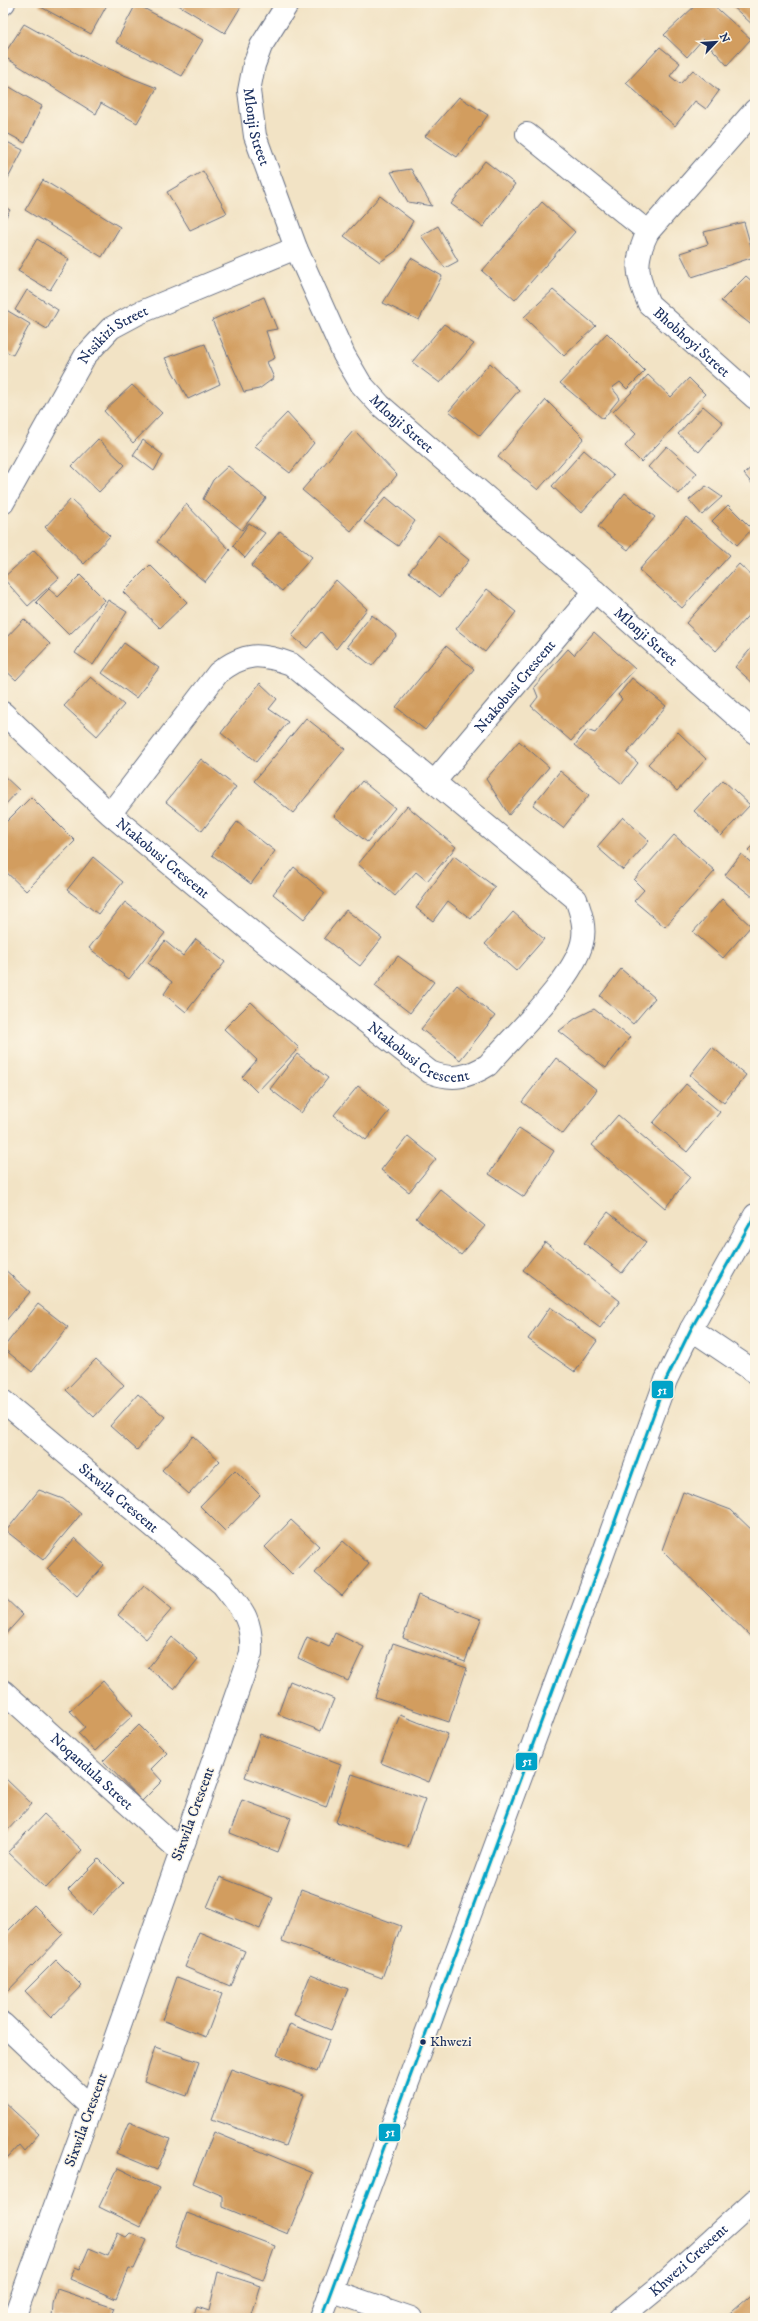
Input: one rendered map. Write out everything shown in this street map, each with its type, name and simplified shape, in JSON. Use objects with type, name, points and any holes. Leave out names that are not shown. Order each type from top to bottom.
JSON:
[{"type":"street","name":"Mlonji Street","points":[[288,3],[261,46],[254,65],[249,91],[250,112],[255,136],[296,248],[344,355],[361,384],[380,405],[595,591],[755,733]]},
{"type":"street","name":"Bhobhoyi Street","points":[[755,110],[648,232],[639,251],[638,272],[641,287],[649,304],[755,398]]},
{"type":"street","points":[[527,134],[648,232]]},
{"type":"street","name":"Ntsikizi Street","points":[[3,503],[85,356],[111,328],[138,313],[296,248]]},
{"type":"street","name":"Ntakobusi Crescent","points":[[435,781],[595,591]]},
{"type":"street","name":"Ntakobusi Crescent","points":[[3,713],[110,814],[265,943],[430,1072],[444,1078],[457,1078],[474,1074],[488,1065],[570,973],[583,942],[583,918],[576,899],[435,781],[291,664],[274,658],[255,656],[233,661],[218,673],[110,814]]},
{"type":"street","points":[[321,2318],[330,2290],[591,1589],[666,1380],[691,1329],[755,1215]]},
{"type":"street","points":[[691,1329],[755,1372]]},
{"type":"street","name":"Sixwila Crescent","points":[[3,1401],[222,1584],[240,1607],[250,1625],[251,1653],[180,1851],[92,2107],[14,2318]]},
{"type":"street","name":"Noqandula Street","points":[[3,1691],[180,1851]]},
{"type":"street","points":[[3,2024],[92,2107]]},
{"type":"street","name":"Khwezi Crescent","points":[[621,2318],[659,2287],[755,2200]]},
{"type":"street","points":[[330,2290],[411,2318]]},
{"type":"building","points":[[41,3],[108,3],[91,34],[39,6]]},
{"type":"building","points":[[175,3],[243,3],[225,33]]},
{"type":"building","points":[[698,3],[711,3],[751,39],[727,65],[703,39],[687,57],[664,35]]},
{"type":"building","points":[[729,3],[755,3],[755,27]]},
{"type":"building","points":[[136,4],[203,40],[182,76],[116,42]]},
{"type":"building","points":[[24,24],[96,64],[157,88],[137,123],[101,103],[96,114],[3,56]]},
{"type":"building","points":[[660,47],[680,63],[670,76],[680,84],[693,70],[719,91],[706,109],[695,101],[675,126],[626,83]]},
{"type":"building","points":[[3,83],[42,106],[25,143],[3,131]]},
{"type":"building","points":[[459,97],[488,115],[457,157],[425,136]]},
{"type":"building","points":[[3,140],[23,150],[5,184],[3,183]]},
{"type":"building","points":[[485,161],[515,184],[483,227],[451,204]]},
{"type":"building","points":[[411,169],[432,206],[408,202],[391,172]]},
{"type":"building","points":[[203,171],[227,213],[190,230],[167,192]]},
{"type":"building","points":[[43,180],[120,227],[102,257],[25,210]]},
{"type":"building","points":[[380,196],[413,221],[396,251],[380,262],[344,236]]},
{"type":"building","points":[[542,202],[575,232],[515,300],[482,271]]},
{"type":"building","points":[[3,206],[10,210],[3,222]]},
{"type":"building","points":[[744,222],[754,257],[692,277],[680,253],[708,244],[704,232]]},
{"type":"building","points":[[438,226],[458,261],[445,268],[421,236]]},
{"type":"building","points":[[37,239],[69,259],[50,290],[18,271]]},
{"type":"building","points":[[411,258],[442,276],[419,320],[383,303]]},
{"type":"building","points":[[746,276],[755,284],[754,327],[721,301]]},
{"type":"building","points":[[27,290],[58,310],[47,329],[15,310]]},
{"type":"building","points":[[553,290],[596,326],[564,356],[524,317]]},
{"type":"building","points":[[264,297],[277,329],[266,331],[275,358],[267,362],[274,378],[259,389],[244,392],[212,320]]},
{"type":"building","points":[[3,308],[30,324],[13,355],[3,350]]},
{"type":"building","points":[[444,324],[474,344],[440,383],[412,362]]},
{"type":"building","points":[[607,333],[645,371],[627,389],[620,382],[612,388],[620,398],[603,419],[560,383]]},
{"type":"building","points":[[205,344],[220,384],[188,399],[165,358]]},
{"type":"building","points":[[490,363],[519,390],[480,436],[449,411]]},
{"type":"building","points":[[648,375],[671,397],[689,378],[705,394],[641,462],[625,446],[636,434],[613,412]]},
{"type":"building","points":[[132,385],[162,413],[133,443],[104,411]]},
{"type":"building","points":[[546,400],[584,438],[538,490],[498,457]]},
{"type":"building","points":[[703,406],[723,423],[699,452],[678,434]]},
{"type":"building","points":[[287,413],[314,443],[290,473],[255,446]]},
{"type":"building","points":[[354,430],[397,475],[351,531],[302,490]]},
{"type":"building","points":[[98,439],[125,465],[99,492],[72,466]]},
{"type":"building","points":[[143,440],[163,455],[154,471],[133,455]]},
{"type":"building","points":[[667,446],[697,473],[679,494],[648,467]]},
{"type":"building","points":[[584,450],[614,476],[581,513],[552,486]]},
{"type":"building","points":[[755,464],[755,487],[744,474]]},
{"type":"building","points":[[228,466],[266,498],[242,530],[203,499],[213,480]]},
{"type":"building","points":[[706,486],[722,497],[702,515],[689,500]]},
{"type":"building","points":[[625,493],[655,517],[628,550],[598,527]]},
{"type":"building","points":[[386,497],[415,521],[398,546],[364,522]]},
{"type":"building","points":[[71,499],[110,536],[84,564],[45,527]]},
{"type":"building","points":[[186,504],[230,550],[205,582],[157,542]]},
{"type":"building","points":[[728,505],[752,529],[737,545],[712,521]]},
{"type":"building","points":[[686,517],[730,555],[682,608],[639,570]]},
{"type":"building","points":[[249,523],[265,533],[245,558],[233,546]]},
{"type":"building","points":[[280,531],[312,557],[282,591],[251,566]]},
{"type":"building","points":[[438,535],[469,560],[440,597],[409,572]]},
{"type":"building","points":[[34,550],[59,578],[28,606],[3,578]]},
{"type":"building","points":[[739,564],[755,579],[755,608],[716,651],[686,623]]},
{"type":"building","points":[[150,565],[187,602],[160,628],[123,592]]},
{"type":"building","points":[[80,575],[105,600],[69,635],[36,602],[49,589],[58,597]]},
{"type":"building","points":[[336,580],[367,609],[336,649],[321,632],[307,648],[292,636]]},
{"type":"building","points":[[487,589],[516,612],[485,652],[456,629]]},
{"type":"building","points":[[108,600],[127,612],[93,665],[75,653]]},
{"type":"building","points":[[372,615],[397,635],[372,666],[347,646]]},
{"type":"building","points":[[24,619],[50,644],[16,680],[3,668],[3,641]]},
{"type":"building","points":[[594,632],[635,669],[571,741],[531,706],[538,697],[534,687],[568,649],[574,655]]},
{"type":"building","points":[[124,643],[159,668],[136,698],[102,673]]},
{"type":"building","points":[[755,644],[755,685],[735,667]]},
{"type":"building","points":[[446,646],[474,669],[425,730],[396,707]]},
{"type":"building","points":[[91,677],[124,705],[97,736],[64,706]]},
{"type":"building","points":[[632,678],[666,706],[627,753],[638,763],[622,784],[575,745],[587,730],[595,733],[622,699],[618,695]]},
{"type":"building","points":[[260,683],[277,699],[269,709],[288,722],[256,762],[221,733]]},
{"type":"building","points":[[306,718],[345,749],[293,813],[254,781]]},
{"type":"building","points":[[678,732],[706,759],[677,791],[648,764]]},
{"type":"building","points":[[519,741],[549,767],[509,815],[486,779]]},
{"type":"building","points":[[201,759],[236,787],[202,831],[166,802]]},
{"type":"building","points":[[560,771],[589,795],[563,828],[533,805]]},
{"type":"building","points":[[3,775],[19,790],[3,807]]},
{"type":"building","points":[[723,780],[750,805],[721,836],[694,811]]},
{"type":"building","points":[[362,781],[395,808],[367,842],[334,816]]},
{"type":"building","points":[[31,797],[75,841],[26,891],[3,869],[3,854],[7,850],[3,847],[3,825]]},
{"type":"building","points":[[407,806],[456,847],[427,881],[416,872],[395,896],[358,864]]},
{"type":"building","points":[[623,817],[649,841],[623,870],[597,847]]},
{"type":"building","points":[[237,822],[275,851],[251,884],[212,855]]},
{"type":"building","points":[[674,835],[715,871],[665,927],[634,901],[644,890],[634,880]]},
{"type":"building","points":[[755,843],[755,857],[748,850]]},
{"type":"building","points":[[741,854],[755,866],[755,895],[753,897],[725,875]]},
{"type":"building","points":[[454,856],[495,887],[471,919],[448,901],[433,921],[416,908]]},
{"type":"building","points":[[93,857],[123,882],[98,914],[67,890]]},
{"type":"building","points":[[294,867],[325,893],[304,919],[273,894]]},
{"type":"building","points":[[722,899],[751,926],[723,958],[693,932]]},
{"type":"building","points":[[125,902],[165,933],[129,979],[89,948]]},
{"type":"building","points":[[346,910],[382,938],[360,966],[324,938]]},
{"type":"building","points":[[513,912],[544,939],[516,971],[485,944]]},
{"type":"building","points":[[196,939],[225,962],[186,1012],[164,994],[172,982],[148,963],[165,941],[183,956]]},
{"type":"building","points":[[398,956],[434,982],[410,1013],[375,986]]},
{"type":"building","points":[[621,969],[655,998],[633,1024],[600,996]]},
{"type":"building","points":[[457,985],[495,1016],[460,1060],[421,1029]]},
{"type":"building","points":[[251,1002],[299,1048],[257,1092],[242,1077],[257,1060],[224,1029]]},
{"type":"building","points":[[594,1009],[630,1037],[606,1068],[559,1031],[576,1018]]},
{"type":"building","points":[[712,1047],[746,1075],[724,1103],[690,1075]]},
{"type":"building","points":[[297,1054],[328,1078],[301,1113],[270,1089]]},
{"type":"building","points":[[556,1058],[597,1090],[563,1134],[522,1102]]},
{"type":"building","points":[[686,1084],[720,1112],[687,1152],[653,1123]]},
{"type":"building","points":[[358,1086],[389,1111],[366,1140],[334,1115]]},
{"type":"building","points":[[618,1115],[690,1177],[665,1208],[592,1145]]},
{"type":"building","points":[[519,1128],[554,1151],[524,1197],[489,1174]]},
{"type":"building","points":[[408,1136],[436,1159],[409,1192],[381,1170]]},
{"type":"building","points":[[440,1189],[485,1226],[461,1255],[416,1218]]},
{"type":"building","points":[[608,1212],[646,1242],[622,1273],[584,1243]]},
{"type":"building","points":[[545,1242],[620,1301],[600,1328],[523,1270]]},
{"type":"building","points":[[3,1268],[30,1292],[3,1324]]},
{"type":"building","points":[[38,1304],[68,1327],[32,1372],[3,1348]]},
{"type":"building","points":[[550,1307],[597,1341],[575,1372],[528,1339]]},
{"type":"building","points":[[96,1359],[124,1385],[94,1417],[66,1390]]},
{"type":"building","points":[[138,1394],[165,1417],[137,1450],[110,1426]]},
{"type":"building","points":[[193,1436],[220,1461],[189,1494],[162,1470]]},
{"type":"building","points":[[235,1470],[260,1495],[225,1531],[200,1506]]},
{"type":"building","points":[[39,1490],[63,1499],[81,1514],[43,1560],[6,1531]]},
{"type":"building","points":[[683,1492],[731,1510],[755,1533],[755,1641],[662,1550]]},
{"type":"building","points":[[291,1520],[319,1546],[292,1574],[265,1547]]},
{"type":"building","points":[[75,1538],[104,1565],[77,1596],[47,1569]]},
{"type":"building","points":[[343,1541],[369,1564],[342,1596],[315,1573]]},
{"type":"building","points":[[144,1585],[172,1609],[146,1639],[118,1615]]},
{"type":"building","points":[[418,1595],[481,1619],[465,1662],[403,1638]]},
{"type":"building","points":[[3,1596],[23,1615],[3,1637]]},
{"type":"building","points":[[335,1633],[364,1647],[348,1681],[298,1658],[307,1637],[329,1647]]},
{"type":"building","points":[[172,1637],[198,1659],[174,1689],[148,1668]]},
{"type":"building","points":[[393,1643],[467,1668],[449,1722],[375,1697]]},
{"type":"building","points":[[103,1681],[133,1715],[95,1751],[78,1733],[85,1727],[70,1711]]},
{"type":"building","points":[[290,1681],[334,1699],[321,1731],[278,1714]]},
{"type":"building","points":[[400,1715],[448,1734],[429,1782],[381,1763]]},
{"type":"building","points":[[139,1725],[167,1753],[151,1769],[162,1781],[142,1801],[103,1761]]},
{"type":"building","points":[[260,1734],[341,1764],[326,1807],[245,1777]]},
{"type":"building","points":[[352,1774],[425,1799],[408,1847],[336,1822]]},
{"type":"building","points":[[6,1779],[32,1804],[5,1833],[3,1831],[3,1782]]},
{"type":"building","points":[[242,1800],[291,1818],[278,1852],[230,1833]]},
{"type":"building","points":[[44,1814],[82,1850],[46,1888],[8,1852]]},
{"type":"building","points":[[99,1859],[123,1883],[92,1915],[68,1890]]},
{"type":"building","points":[[220,1877],[273,1898],[260,1929],[207,1907]]},
{"type":"building","points":[[301,1889],[401,1926],[382,1978],[282,1941]]},
{"type":"building","points":[[34,1905],[63,1934],[4,1995],[3,1936]]},
{"type":"building","points":[[199,1932],[245,1951],[230,1986],[185,1967]]},
{"type":"building","points":[[56,1960],[82,1986],[51,2018],[25,1991]]},
{"type":"building","points":[[311,1974],[348,1989],[331,2030],[294,2015]]},
{"type":"building","points":[[177,1977],[222,1994],[206,2037],[162,2020]]},
{"type":"building","points":[[290,2024],[329,2040],[317,2072],[277,2055]]},
{"type":"building","points":[[155,2047],[199,2062],[187,2096],[144,2081]]},
{"type":"building","points":[[231,2069],[304,2095],[285,2146],[212,2119]]},
{"type":"building","points":[[3,2101],[39,2134],[24,2151],[19,2145],[8,2157],[3,2153]]},
{"type":"building","points":[[129,2122],[170,2139],[157,2170],[116,2153]]},
{"type":"building","points":[[214,2132],[313,2173],[288,2234],[223,2207],[223,2196],[193,2183]]},
{"type":"building","points":[[118,2168],[159,2188],[140,2227],[99,2207]]},
{"type":"building","points":[[187,2213],[275,2246],[263,2280],[175,2247]]},
{"type":"building","points":[[118,2233],[126,2237],[130,2233],[147,2240],[134,2269],[129,2268],[116,2299],[70,2279],[75,2267],[80,2269],[89,2248],[108,2256]]},
{"type":"building","points":[[218,2272],[261,2286],[251,2318],[192,2318],[197,2307],[209,2311]]},
{"type":"building","points":[[57,2289],[114,2308],[110,2318],[52,2318],[53,2304]]},
{"type":"building","points":[[755,2291],[755,2318],[724,2318]]},
{"type":"transit line","name":"51","points":[[321,2318],[666,1380],[691,1329],[755,1215]]},
{"type":"place","name":"Khwezi","points":[[423,2042]]}]
